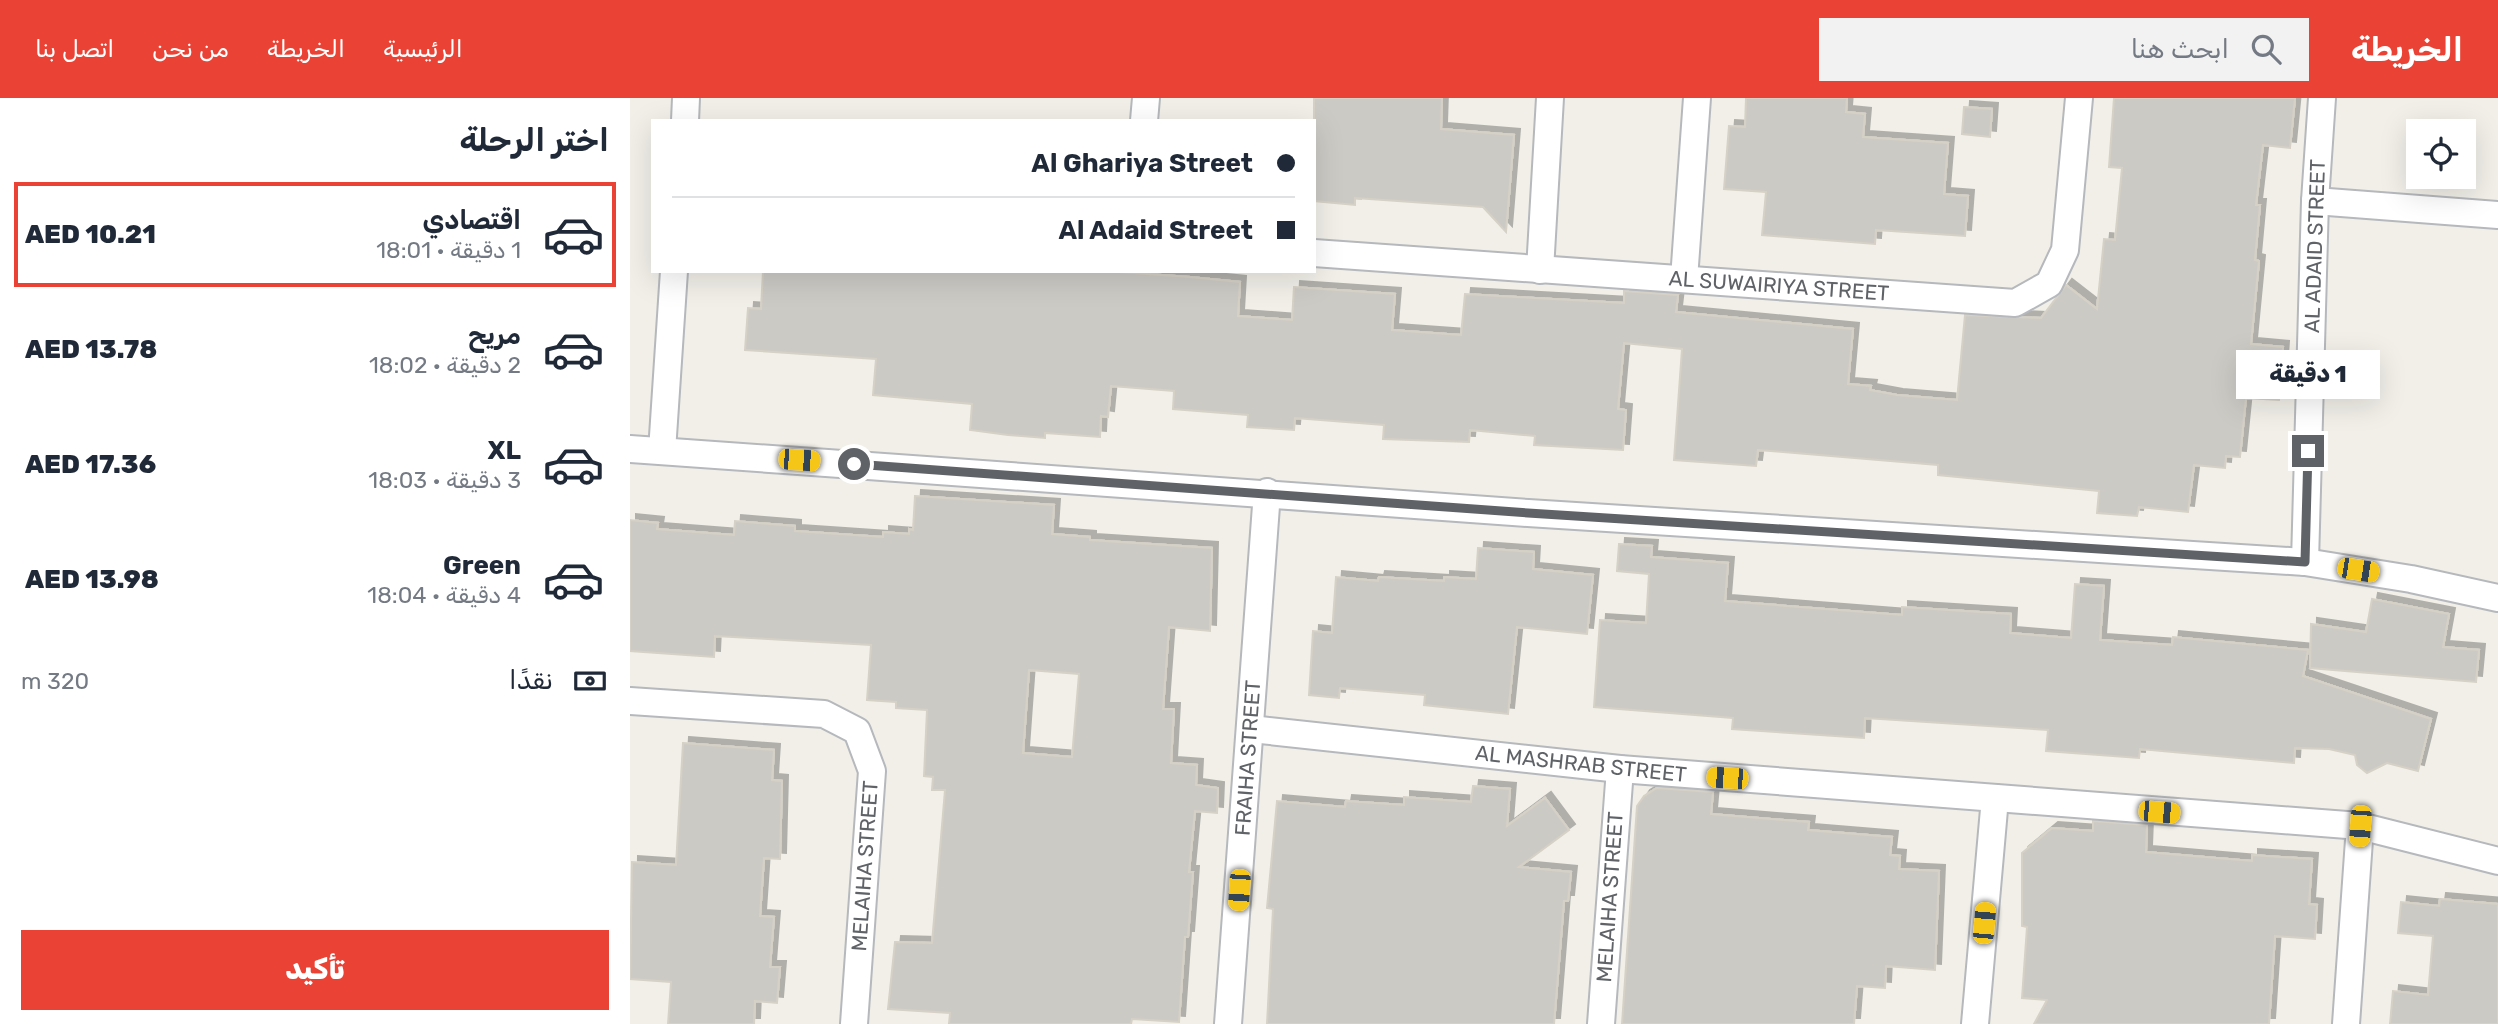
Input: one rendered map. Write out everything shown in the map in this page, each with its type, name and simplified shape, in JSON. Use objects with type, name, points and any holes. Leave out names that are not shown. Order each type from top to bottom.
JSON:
[{"type":"street","points":[[685,119],[686,98]]},
{"type":"street","points":[[1144,119],[1146,98]]},
{"type":"street","points":[[1540,270],[1550,98]]},
{"type":"street","points":[[1684,279],[1697,98]]},
{"type":"street","name":"AL SUWAIRIYA STREET","points":[[1316,253],[2015,303],[2049,284],[2065,250],[2079,98]]},
{"type":"street","name":"AL ADAID STREET","points":[[2305,562],[2315,201],[2322,98]]},
{"type":"street","points":[[2315,201],[2498,215]]},
{"type":"street","points":[[662,451],[674,273]]},
{"type":"street","points":[[630,449],[1267,492],[1528,513],[2305,562],[2411,579],[2498,598]]},
{"type":"street","name":"FRAIHA STREET","points":[[1228,1024],[1267,492]]},
{"type":"street","name":"MELAIHA STREET","points":[[630,701],[824,714],[856,731],[872,771],[854,1024]]},
{"type":"street","name":"AL MASHRAB STREET","points":[[1251,729],[1620,769],[2360,826],[2498,861]]},
{"type":"street","name":"MELAIHA STREET","points":[[1601,1024],[1620,769]]},
{"type":"street","points":[[1975,1024],[1995,798]]},
{"type":"street","points":[[2346,1024],[2360,826]]},
{"type":"building","points":[[1314,98],[1442,98],[1441,129],[1514,135],[1506,232],[1483,207],[1355,198],[1355,205],[1316,201]]},
{"type":"building","points":[[1746,98],[1847,98],[1846,112],[1865,114],[1863,137],[1948,143],[1944,194],[1968,196],[1965,236],[1876,230],[1875,244],[1762,235],[1766,192],[1724,189],[1729,126],[1745,127]]},
{"type":"building","points":[[2114,98],[2295,98],[2290,148],[2263,145],[2256,205],[2260,205],[2255,260],[2259,261],[2251,344],[2283,347],[2279,400],[2246,398],[2240,457],[2226,456],[2225,468],[2194,465],[2188,512],[2139,507],[2137,516],[2097,513],[2099,491],[1938,475],[1938,465],[1758,450],[1756,466],[1674,460],[1682,349],[1624,343],[1618,409],[1626,410],[1623,450],[1534,445],[1535,436],[1470,430],[1469,442],[1383,439],[1384,425],[1295,418],[1294,430],[1247,427],[1248,415],[1173,409],[1174,391],[1111,386],[1108,417],[1101,416],[1100,437],[1045,433],[1045,438],[1008,435],[970,430],[972,404],[873,395],[876,359],[745,350],[748,308],[761,309],[763,273],[1133,273],[1190,277],[1240,282],[1238,316],[1292,320],[1294,287],[1395,294],[1392,330],[1461,335],[1465,294],[1624,303],[1624,291],[1678,295],[1676,312],[1853,329],[1848,384],[1871,386],[1870,390],[1897,395],[1957,400],[1965,315],[2041,318],[2066,285],[2097,309],[2104,239],[2115,240],[2122,168],[2109,167]]},
{"type":"building","points":[[1964,107],[1992,109],[1990,137],[1962,134]]},
{"type":"building","points":[[915,496],[1054,505],[1052,534],[1090,537],[1090,540],[1212,548],[1210,631],[1169,627],[1163,709],[1174,709],[1171,763],[1197,765],[1196,785],[1218,788],[1217,813],[1195,811],[1189,872],[1193,872],[1179,1022],[1132,1019],[1131,1024],[949,1024],[950,1013],[888,1009],[895,942],[932,943],[945,790],[932,790],[933,777],[924,776],[927,710],[896,708],[896,702],[867,700],[871,645],[715,636],[714,657],[630,651],[630,520],[658,523],[657,529],[734,535],[735,521],[795,526],[795,531],[883,537],[883,532],[909,534],[909,529],[913,530]],"holes":[[[1029,670],[1079,674],[1072,757],[1023,753]]]},
{"type":"building","points":[[1619,544],[1652,546],[1651,557],[1728,563],[1725,601],[1902,615],[1902,607],[2011,614],[2010,633],[2071,638],[2075,584],[2104,586],[2100,640],[2172,645],[2173,637],[2308,650],[2303,676],[2431,719],[2418,771],[2387,763],[2367,773],[2357,765],[2355,755],[2329,749],[2295,748],[2294,763],[2140,749],[2139,758],[2046,751],[2048,730],[1865,718],[1864,738],[1732,729],[1733,718],[1594,707],[1600,620],[1646,623],[1649,574],[1617,571]]},
{"type":"building","points":[[1478,548],[1534,552],[1533,569],[1593,575],[1587,634],[1517,627],[1508,714],[1424,705],[1425,695],[1340,688],[1339,698],[1309,695],[1313,631],[1332,633],[1336,577],[1378,581],[1379,577],[1444,581],[1444,577],[1476,579]]},
{"type":"building","points":[[2372,599],[2449,614],[2443,647],[2479,650],[2476,682],[2310,668],[2311,624],[2366,632]]},
{"type":"building","points":[[683,743],[774,750],[772,780],[782,781],[780,859],[764,858],[760,916],[774,917],[770,967],[780,967],[777,1003],[755,1001],[754,1024],[668,1024],[671,982],[630,979],[632,862],[676,865]]},
{"type":"building","points":[[1473,786],[1510,789],[1507,826],[1545,798],[1569,830],[1519,867],[1571,872],[1568,901],[1564,901],[1554,1024],[1267,1024],[1273,909],[1267,908],[1277,801],[1345,807],[1346,801],[1404,805],[1404,797],[1471,802]]},
{"type":"building","points":[[1657,788],[1713,792],[1711,814],[1809,822],[1808,830],[1892,837],[1890,855],[1900,856],[1899,869],[1939,871],[1935,970],[1886,966],[1885,988],[1857,986],[1854,1024],[1622,1024],[1637,806],[1644,796]]},
{"type":"building","points":[[2093,821],[2147,825],[2146,852],[2252,861],[2252,855],[2312,859],[2309,904],[2317,905],[2315,939],[2275,936],[2269,1024],[2034,1024],[2047,1000],[2022,998],[2027,927],[2022,926],[2022,853],[2052,828],[2093,831]]},
{"type":"building","points":[[2440,899],[2498,904],[2498,1024],[2390,1024],[2393,991],[2428,995],[2433,936],[2398,933],[2401,902],[2439,906]]},
{"type":"route","points":[[854,464],[1528,513],[2305,562],[2308,451]]}]
